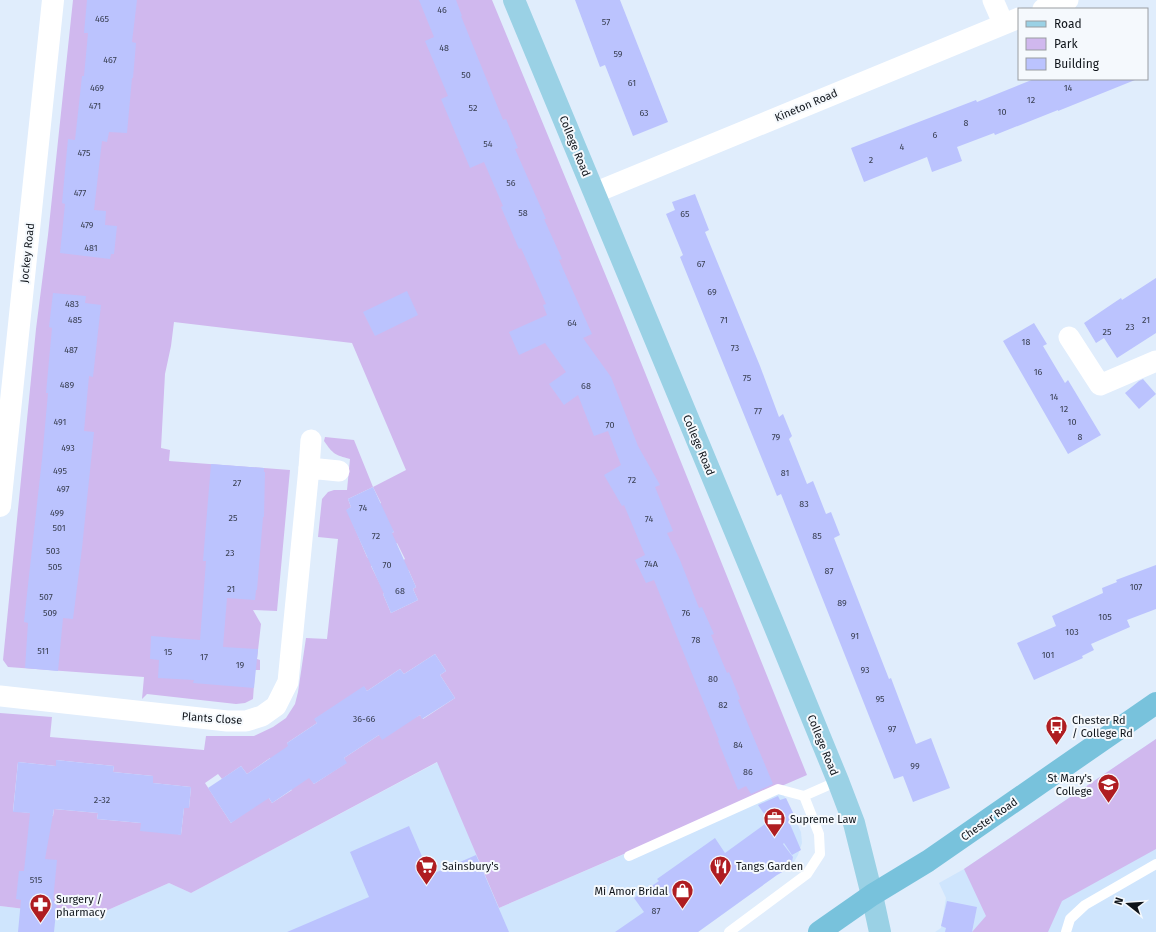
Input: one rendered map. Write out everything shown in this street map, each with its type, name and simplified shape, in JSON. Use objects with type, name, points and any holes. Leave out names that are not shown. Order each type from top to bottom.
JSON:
[{"type":"highway","name":"Chester Road","points":[[820,932],[872,895],[928,860],[1156,703]]},
{"type":"main road","name":"Jockey Road","points":[[0,506],[53,0]]},
{"type":"main road","name":"College Road","points":[[514,0],[838,781],[854,823],[880,932]]},
{"type":"main road","name":"College Road","points":[[872,895],[895,932]]},
{"type":"street","points":[[993,0],[1011,20]]},
{"type":"street","points":[[1046,8],[1068,0]]},
{"type":"street","name":"Kineton Road","points":[[594,193],[1011,20]]},
{"type":"street","points":[[1069,337],[1100,385],[1156,361]]},
{"type":"street","name":"Plants Close","points":[[0,696],[227,721],[246,721],[262,716],[276,706],[288,682],[311,440]]},
{"type":"street","points":[[309,468],[339,471]]},
{"type":"lane","points":[[629,856],[778,789],[804,796],[838,781]]},
{"type":"lane","points":[[729,932],[807,874],[820,854],[819,834],[804,796]]},
{"type":"lane","points":[[1066,932],[1070,919],[1085,905],[1156,864]]},
{"type":"shaded area","name":"St Mary's College","points":[[1156,739],[1156,932],[935,932],[941,928],[946,898],[939,883],[964,869]]},
{"type":"shaded area","points":[[438,762],[499,908],[780,787],[801,832],[802,843],[798,855],[791,867],[777,875],[698,932],[0,932],[0,906],[92,917],[169,883],[191,893]]},
{"type":"green space","points":[[73,0],[492,0],[615,298],[807,775],[499,908],[437,762],[191,893],[169,883],[92,917],[0,906],[0,713],[52,717],[50,737],[204,750],[206,736],[254,736],[273,727],[286,718],[295,704],[306,638],[327,639],[338,539],[318,537],[322,499],[328,492],[334,490],[347,490],[350,459],[338,455],[332,451],[324,441],[325,437],[354,440],[373,487],[406,470],[352,343],[174,322],[165,374],[161,448],[170,450],[169,461],[290,470],[277,611],[253,610],[261,624],[257,659],[260,660],[260,670],[255,670],[253,699],[245,703],[236,704],[147,694],[142,699],[144,677],[8,667],[3,660],[36,329],[48,235]],"holes":[[[373,487],[381,503],[376,506],[394,532],[388,535],[393,545],[397,543],[405,559],[400,562],[409,571],[416,587],[413,589],[418,600],[391,613],[383,594],[387,592],[380,584],[371,566],[375,564],[367,557],[347,510],[351,507],[348,499]],[[435,654],[446,671],[440,675],[455,698],[423,719],[420,715],[379,735],[344,758],[346,763],[314,784],[287,743],[317,723],[315,719],[364,687],[367,691],[400,669],[404,674]],[[270,758],[292,790],[272,803],[267,795],[231,823],[205,783],[218,774],[222,779],[241,766],[247,774]],[[56,760],[114,766],[113,772],[153,776],[153,783],[191,787],[189,808],[184,808],[181,835],[141,823],[97,819],[98,813],[54,809],[53,816],[13,811],[18,762],[56,766]]]},
{"type":"green space","name":"St Mary's College","points":[[1156,739],[1156,849],[1062,901],[1048,932],[972,932],[986,916],[964,869]]},
{"type":"building","points":[[87,0],[137,0],[132,42],[136,43],[127,133],[109,132],[107,142],[102,141],[94,210],[106,211],[105,225],[117,226],[114,254],[111,254],[110,259],[60,253],[65,204],[62,203],[68,139],[75,140],[82,76],[84,76],[88,33],[84,33]]},
{"type":"building","points":[[419,0],[456,0],[503,120],[506,119],[518,148],[515,149],[562,259],[559,260],[592,334],[583,338],[611,377],[638,446],[660,485],[655,487],[673,531],[667,533],[680,560],[699,608],[702,607],[714,634],[711,635],[727,673],[729,672],[740,699],[738,700],[773,784],[751,794],[746,786],[738,790],[654,580],[646,583],[635,560],[645,555],[624,505],[622,506],[604,475],[621,465],[608,431],[594,436],[578,395],[564,405],[549,384],[566,372],[545,343],[519,355],[509,332],[547,315],[543,305],[546,304],[521,248],[519,249],[501,207],[503,206],[484,162],[470,168],[441,99],[448,96],[425,41],[434,37]]},
{"type":"building","points":[[575,0],[620,0],[668,122],[633,136],[605,65],[600,67]]},
{"type":"building","points":[[1032,80],[1135,80],[995,135],[994,133],[957,147],[962,161],[932,172],[927,157],[864,182],[851,148],[976,100],[977,102]]},
{"type":"building","points":[[695,194],[709,230],[705,232],[760,366],[779,417],[783,414],[792,436],[789,439],[807,484],[813,481],[826,514],[831,512],[840,535],[834,538],[916,744],[931,738],[950,788],[913,802],[903,776],[894,779],[781,494],[777,496],[680,257],[683,255],[666,214],[675,210],[672,202]]},
{"type":"building","points":[[1156,278],[1156,333],[1117,358],[1104,338],[1096,343],[1084,323],[1121,298],[1122,300]]},
{"type":"building","points":[[407,291],[418,315],[375,336],[363,312]]},
{"type":"building","points":[[53,293],[86,296],[85,303],[101,305],[93,377],[89,376],[84,431],[94,432],[82,548],[73,619],[63,618],[58,671],[25,668],[28,623],[24,622],[48,393],[46,393],[52,328],[49,327]]},
{"type":"building","points":[[1034,323],[1047,344],[1043,346],[1065,383],[1068,380],[1101,435],[1068,454],[1003,341]]},
{"type":"building","points":[[1143,379],[1156,394],[1139,409],[1125,393]]},
{"type":"building","points":[[211,464],[264,468],[265,472],[264,517],[255,600],[227,598],[223,647],[258,649],[254,688],[193,683],[194,680],[158,678],[159,660],[150,659],[151,636],[200,640],[206,561],[203,561]]},
{"type":"building","points":[[373,487],[394,532],[392,533],[416,587],[413,589],[418,600],[391,613],[346,510],[351,507],[348,499]]},
{"type":"building","points":[[1156,565],[1156,609],[1127,620],[1130,627],[1091,644],[1094,650],[1082,656],[1083,658],[1034,680],[1017,643],[1056,626],[1052,616],[1103,593],[1102,588],[1117,582],[1116,580]]},
{"type":"building","points":[[435,654],[446,671],[440,675],[455,698],[422,719],[420,715],[382,740],[379,735],[344,758],[347,763],[314,784],[309,778],[272,803],[269,798],[231,823],[208,788],[241,766],[247,774],[288,746],[287,743],[317,723],[314,719],[364,686],[367,691],[400,669],[404,674]]},
{"type":"building","points":[[56,760],[114,766],[113,772],[153,776],[153,783],[191,787],[189,808],[184,808],[181,835],[140,831],[141,823],[97,819],[98,813],[54,809],[45,859],[57,860],[53,901],[57,902],[54,932],[18,932],[21,900],[16,899],[19,871],[24,871],[30,813],[13,812],[18,762],[56,766]]},
{"type":"building","points":[[778,796],[780,800],[786,798],[796,819],[790,824],[801,850],[792,855],[784,843],[783,844],[793,857],[791,867],[777,875],[698,932],[615,932],[644,912],[634,898],[659,881],[657,879],[715,838],[725,853],[769,821],[758,805]]},
{"type":"building","name":"Sainsbury's","points":[[409,826],[430,875],[476,855],[509,932],[287,932],[369,897],[350,852]]},
{"type":"building","points":[[947,901],[977,907],[972,932],[945,932],[946,928],[941,926]]},
{"type":"place","name":"Chester Rd / College Rd","points":[[1056,746]]},
{"type":"place","name":"St Mary's College","points":[[1108,804]]},
{"type":"place","name":"Supreme Law","points":[[774,838]]},
{"type":"place","name":"Sainsbury's","points":[[427,886]]},
{"type":"place","name":"Tangs Garden","points":[[720,886]]},
{"type":"place","name":"Mi Amor Bridal","points":[[683,910]]},
{"type":"place","name":"Surgery / pharmacy","points":[[40,924]]}]
